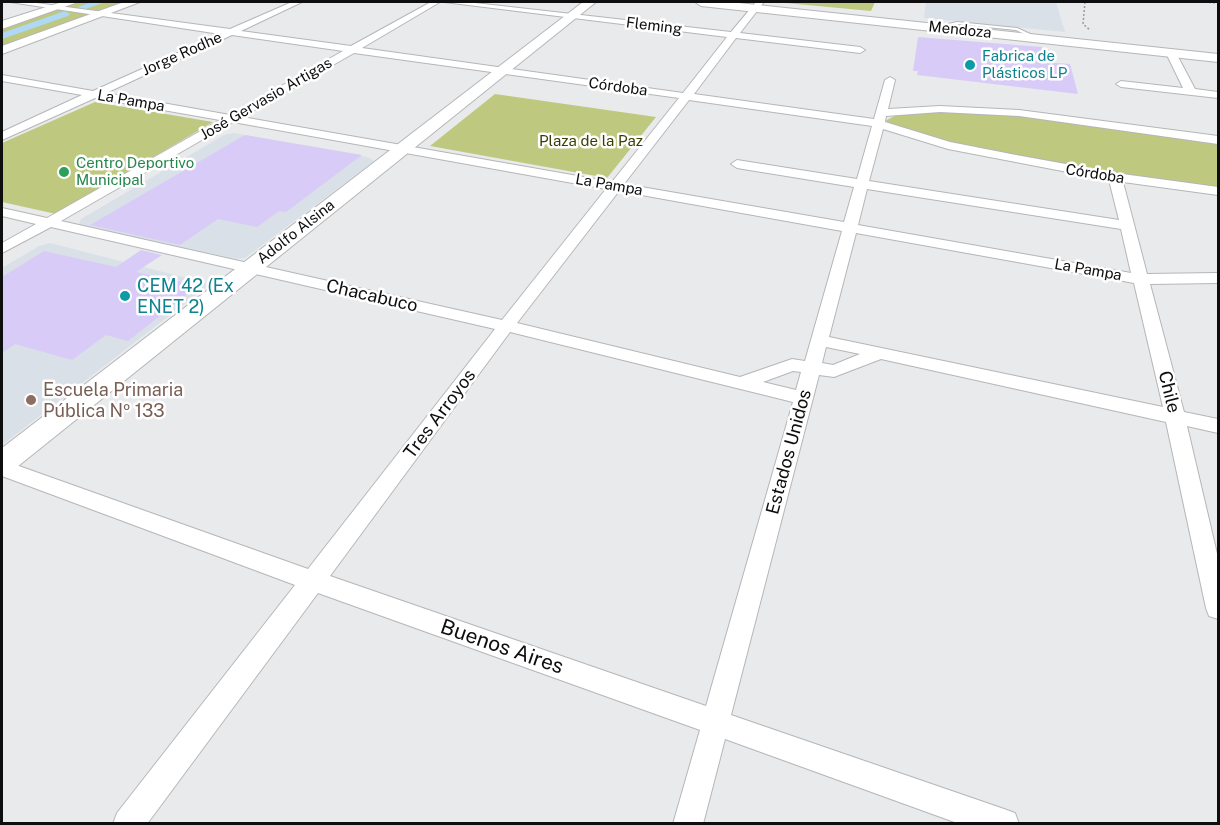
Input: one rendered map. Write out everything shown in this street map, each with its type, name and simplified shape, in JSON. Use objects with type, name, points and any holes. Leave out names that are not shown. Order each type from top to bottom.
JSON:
[{"type":"main road","points":[[2,25],[72,2]]},
{"type":"main road","points":[[2,50],[134,2]]},
{"type":"main road","name":"Adolfo Alsina","points":[[2,463],[590,2]]},
{"type":"main road","name":"Mendoza","points":[[701,2],[758,5],[1218,58]]},
{"type":"street","name":"Córdoba","points":[[14,2],[684,97],[879,118],[968,149],[1115,177],[1218,191]]},
{"type":"street","name":"Jorge Rodhe","points":[[2,136],[298,2]]},
{"type":"street","name":"José Gervasio Artigas","points":[[2,249],[436,2]]},
{"type":"street","name":"Fleming","points":[[448,2],[860,50]]},
{"type":"street","name":"Tres Arroyos","points":[[128,824],[506,326],[758,5]]},
{"type":"street","points":[[1171,52],[1191,92]]},
{"type":"street","name":"La Pampa","points":[[2,78],[1140,279],[1218,278]]},
{"type":"street","name":"Estados Unidos","points":[[688,824],[890,80]]},
{"type":"street","points":[[1121,84],[1218,95]]},
{"type":"street","name":"Córdoba","points":[[879,118],[919,109],[1098,118],[1218,140]]},
{"type":"street","points":[[737,164],[1127,226]]},
{"type":"street","name":"Chile","points":[[1115,177],[1175,416],[1218,608]]},
{"type":"street","name":"Chacabuco","points":[[2,212],[506,326],[803,398]]},
{"type":"street","points":[[819,340],[1218,426]]},
{"type":"street","points":[[741,383],[792,365],[834,371],[880,353]]},
{"type":"street","name":"Buenos Aires","points":[[2,468],[313,581],[1004,824]]},
{"type":"path","points":[[1201,2],[1218,3]]},
{"type":"shaded area","points":[[926,2],[1056,2],[1065,32],[924,18]]},
{"type":"shaded area","points":[[234,133],[368,157],[374,161],[245,258],[237,259],[79,225],[81,219],[224,135]]},
{"type":"shaded area","points":[[50,243],[206,283],[205,288],[2,445],[2,268],[39,246]]},
{"type":"green space","points":[[77,2],[126,2],[2,47],[2,28]]},
{"type":"green space","points":[[775,2],[875,2],[871,11]]},
{"type":"green space","name":"Plaza de la Paz","points":[[495,94],[656,117],[607,178],[430,146]]},
{"type":"green space","name":"Centro Deportivo Municipal","points":[[95,102],[213,122],[56,214],[2,202],[2,143]]},
{"type":"green space","points":[[920,110],[1020,114],[1218,141],[1218,189],[1115,177],[948,144],[885,121],[902,112]]},
{"type":"building","name":"Fabrica de Plásticos LP","points":[[918,37],[1042,47],[1044,62],[1070,64],[1078,94],[917,75],[918,71],[913,71]]},
{"type":"building","points":[[245,135],[362,155],[286,212],[279,211],[257,227],[218,219],[180,245],[90,225]]},
{"type":"building","name":"CEM 42 (Ex ENET 2)","points":[[141,250],[162,255],[136,272],[198,286],[128,341],[106,335],[72,360],[15,344],[2,353],[2,277],[44,251],[116,267]]},
{"type":"waterway","points":[[83,7],[100,2]]},
{"type":"waterway","points":[[2,36],[65,14]]},
{"type":"place","name":"Fabrica de Plásticos LP","points":[[970,65]]},
{"type":"place","name":"Centro Deportivo Municipal","points":[[64,172]]},
{"type":"place","name":"CEM 42 (Ex ENET 2)","points":[[125,296]]},
{"type":"place","name":"Escuela Primaria Pública Nº 133","points":[[31,400]]}]
